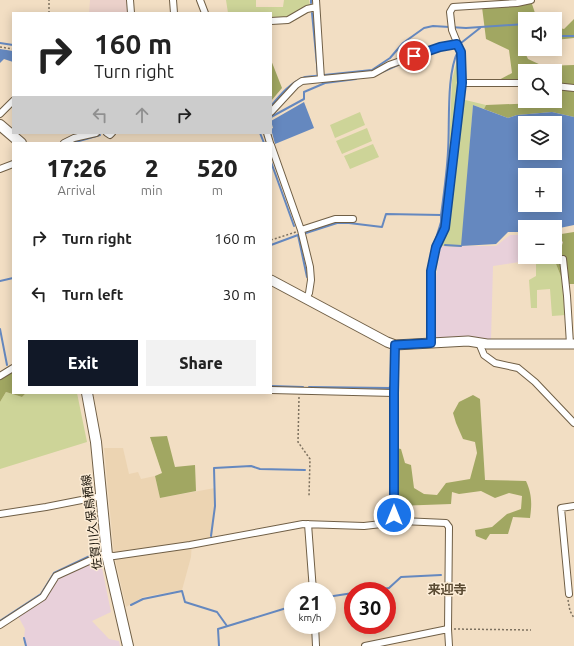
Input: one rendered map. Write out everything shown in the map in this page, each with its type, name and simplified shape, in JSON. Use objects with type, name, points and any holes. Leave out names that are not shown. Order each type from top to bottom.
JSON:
[{"type":"main road","points":[[0,125],[20,142]]},
{"type":"main road","name":"佐賀川久保鳥栖線","points":[[87,394],[96,442],[107,555],[128,646]]},
{"type":"street","points":[[130,0],[131,12]]},
{"type":"street","points":[[173,0],[174,12]]},
{"type":"street","points":[[200,0],[205,12]]},
{"type":"street","points":[[316,0],[321,79]]},
{"type":"street","points":[[431,343],[431,271],[436,247],[445,228],[462,83],[461,52],[452,27],[450,12],[452,0]]},
{"type":"street","points":[[452,7],[531,0]]},
{"type":"street","points":[[272,21],[288,20],[308,9],[316,7]]},
{"type":"street","points":[[272,111],[296,85],[302,81],[373,74],[389,65],[440,47],[457,44]]},
{"type":"street","points":[[462,83],[518,83]]},
{"type":"street","points":[[562,87],[574,88]]},
{"type":"street","points":[[0,114],[12,102]]},
{"type":"street","points":[[66,142],[74,138],[92,134]]},
{"type":"street","points":[[272,147],[301,230],[310,267],[311,280],[309,293],[306,299]]},
{"type":"street","points":[[0,169],[12,164]]},
{"type":"street","points":[[301,230],[334,219],[353,219]]},
{"type":"street","points":[[272,281],[395,345],[468,341],[479,343],[572,344],[563,259]]},
{"type":"street","points":[[479,343],[484,355],[495,363],[518,368],[535,382],[574,423]]},
{"type":"street","points":[[395,345],[394,515],[397,519],[402,521],[446,523],[449,527],[449,646]]},
{"type":"street","points":[[0,376],[12,369]]},
{"type":"street","points":[[272,390],[394,393]]},
{"type":"street","points":[[0,514],[102,496]]},
{"type":"street","points":[[569,594],[561,508],[574,506]]},
{"type":"street","points":[[0,625],[43,597],[56,576],[102,555],[114,556],[182,546],[302,524],[364,526],[390,524],[397,519]]},
{"type":"street","points":[[308,524],[312,582]]},
{"type":"street","points":[[365,646],[448,629]]},
{"type":"street","points":[[315,634],[316,646]]},
{"type":"path","points":[[49,0],[49,12]]},
{"type":"path","points":[[0,46],[12,49]]},
{"type":"path","points":[[272,240],[301,230]]},
{"type":"path","points":[[299,391],[298,442],[310,459],[309,496]]},
{"type":"path","points":[[569,594],[570,611],[574,618]]},
{"type":"path","points":[[448,629],[532,630]]},
{"type":"shaded area","points":[[90,0],[128,0],[129,12],[89,12]]},
{"type":"shaded area","points":[[510,235],[518,235],[518,262],[493,266],[491,340],[471,336],[436,338],[436,277],[441,246],[496,246]]},
{"type":"shaded area","points":[[104,448],[123,448],[129,474],[138,472],[141,479],[155,476],[160,498],[215,488],[216,507],[212,537],[192,542],[191,557],[182,590],[143,597],[126,607],[114,554]]},
{"type":"shaded area","points":[[100,558],[111,612],[92,621],[109,639],[119,641],[120,646],[26,646],[24,638],[25,629],[18,616],[45,598],[58,577]]},
{"type":"green space","points":[[226,0],[256,0],[256,7],[283,7],[284,0],[309,0],[311,11],[292,22],[272,23],[272,12],[228,12]]},
{"type":"green space","points":[[531,1],[535,12],[518,12],[518,56],[527,56],[528,59],[539,64],[518,64],[518,84],[497,81],[512,73],[509,50],[486,39],[482,7]]},
{"type":"green space","points":[[574,19],[574,38],[562,39],[562,29],[564,29]]},
{"type":"green space","points":[[459,52],[457,98],[486,105],[484,109],[473,105],[462,247],[441,246],[448,227],[441,222],[449,151],[452,80]]},
{"type":"green space","points":[[272,63],[282,88],[272,100]]},
{"type":"green space","points":[[562,65],[574,65],[574,117],[552,112],[517,115],[508,118],[484,109],[486,105],[518,104],[518,108],[562,108]]},
{"type":"green space","points":[[360,112],[365,125],[335,138],[330,125]]},
{"type":"green space","points":[[367,128],[372,141],[342,154],[336,141]]},
{"type":"green space","points":[[373,144],[379,157],[350,169],[344,156]]},
{"type":"green space","points":[[574,232],[574,284],[564,284],[556,264],[562,264],[562,234]]},
{"type":"green space","points":[[536,264],[556,264],[564,284],[566,315],[552,316],[550,289],[537,290],[537,308],[531,308],[529,280],[536,276]]},
{"type":"green space","points":[[12,371],[12,394],[6,392],[0,402],[0,378]]},
{"type":"green space","points":[[6,392],[22,397],[25,394],[77,394],[87,442],[0,469],[0,402]]},
{"type":"green space","points":[[12,394],[25,394],[22,397]]},
{"type":"green space","points":[[473,395],[480,399],[485,480],[526,481],[531,499],[530,518],[513,517],[508,534],[490,534],[486,540],[476,536],[475,530],[492,527],[507,514],[521,509],[522,496],[509,493],[495,498],[481,491],[459,494],[452,492],[451,504],[396,506],[396,448],[401,449],[405,463],[411,465],[414,488],[424,494],[437,495],[446,483],[470,479],[477,453],[475,442],[463,439],[453,413],[459,402]]},
{"type":"green space","points":[[167,436],[175,467],[195,465],[196,491],[160,498],[155,476],[162,473],[150,437]]},
{"type":"water","points":[[0,49],[12,51],[12,62],[4,59],[0,63]]},
{"type":"water","points":[[304,102],[314,128],[275,144],[272,133],[272,120]]},
{"type":"water","points":[[473,105],[508,118],[517,115],[552,112],[574,117],[574,225],[562,228],[562,220],[518,220],[518,232],[508,232],[496,244],[461,246]]},
{"type":"waterway","points":[[312,13],[318,75]]},
{"type":"waterway","points":[[272,105],[290,86],[305,77],[372,70],[390,58],[403,43],[424,28],[433,26],[466,28],[518,24]]},
{"type":"waterway","points":[[461,43],[480,28]]},
{"type":"waterway","points":[[562,36],[574,36]]},
{"type":"waterway","points":[[0,43],[12,45]]},
{"type":"waterway","points":[[441,215],[448,159],[450,86],[454,61],[458,51],[454,48],[449,48]]},
{"type":"waterway","points":[[373,76],[398,65]]},
{"type":"waterway","points":[[272,116],[304,99],[304,92],[325,83],[356,79]]},
{"type":"waterway","points":[[260,134],[264,142]]},
{"type":"waterway","points":[[76,142],[100,135]]},
{"type":"waterway","points":[[272,165],[294,226]]},
{"type":"waterway","points":[[306,233],[337,223],[382,227],[386,214],[441,215],[441,222],[434,245]]},
{"type":"waterway","points":[[272,245],[298,235],[307,277]]},
{"type":"waterway","points":[[445,245],[461,246]]},
{"type":"waterway","points":[[0,281],[12,278]]},
{"type":"waterway","points":[[0,329],[7,365]]},
{"type":"waterway","points":[[309,387],[389,388],[391,386],[392,368]]},
{"type":"waterway","points":[[272,386],[303,387]]},
{"type":"waterway","points":[[211,536],[215,506],[214,468],[251,466],[260,469],[305,470]]},
{"type":"waterway","points":[[0,621],[41,594],[54,573],[94,554]]},
{"type":"waterway","points":[[396,582],[401,577],[441,575]]},
{"type":"waterway","points":[[131,605],[143,599],[182,591],[185,602],[217,612],[227,626]]},
{"type":"waterway","points":[[336,596],[344,594]]},
{"type":"waterway","points":[[219,646],[218,629],[284,609]]},
{"type":"waterway","points":[[24,638],[26,646]]},
{"type":"district","name":"来迎寺","points":[[447,589]]},
{"type":"route","points":[[394,515],[395,345],[431,343],[431,271],[436,247],[445,228],[455,132],[462,83],[461,52],[457,44],[440,47],[414,56]]}]
